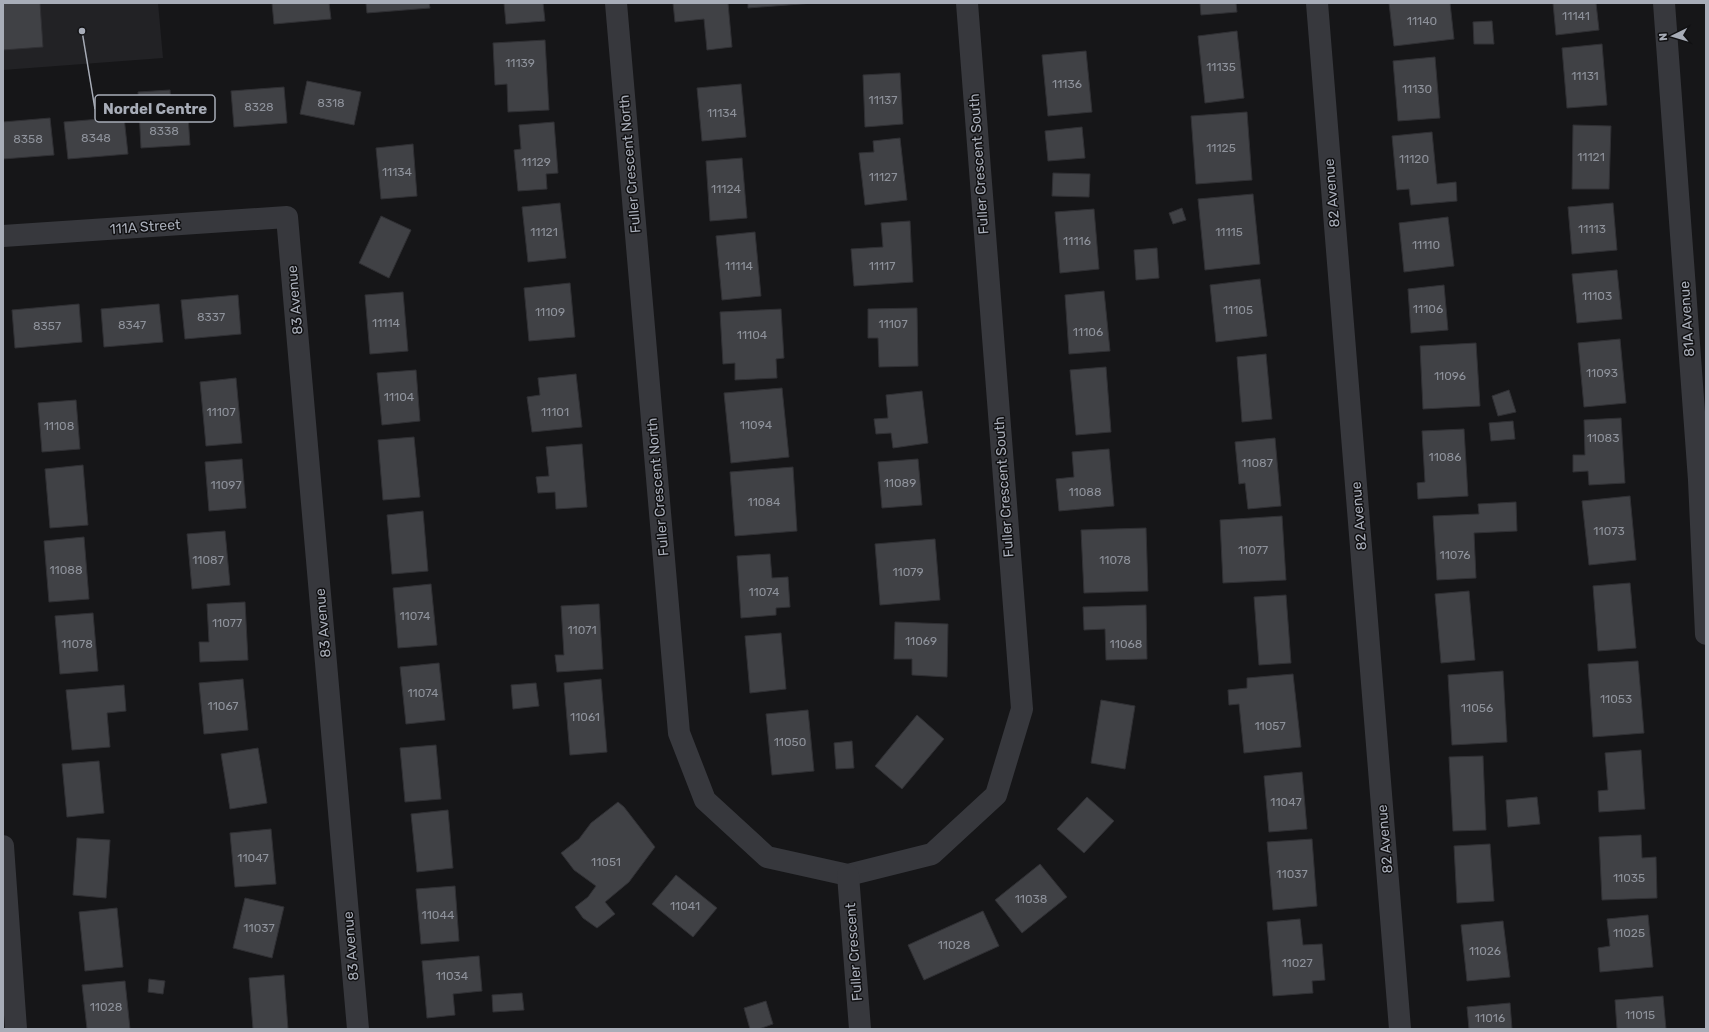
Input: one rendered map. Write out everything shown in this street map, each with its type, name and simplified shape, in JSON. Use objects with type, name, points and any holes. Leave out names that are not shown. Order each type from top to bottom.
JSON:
[{"type":"street","name":"Fuller Crescent North","points":[[616,3],[679,733],[705,800],[767,857],[848,875]]},
{"type":"street","name":"Fuller Crescent South","points":[[848,875],[932,854],[996,795],[1022,709],[967,3]]},
{"type":"street","name":"82 Avenue","points":[[1316,3],[1400,1029]]},
{"type":"street","name":"81A Avenue","points":[[1664,3],[1702,480],[1706,634]]},
{"type":"street","name":"111A Street","points":[[3,236],[287,217]]},
{"type":"street","name":"83 Avenue","points":[[287,217],[358,1029]]},
{"type":"street","points":[[3,846],[16,1029]]},
{"type":"street","name":"Fuller Crescent","points":[[848,875],[860,1029]]},
{"type":"shaded area","points":[[3,3],[158,3],[163,58],[3,70]]},
{"type":"building","points":[[3,3],[40,3],[43,47],[3,50]]},
{"type":"building","points":[[272,3],[329,3],[331,19],[274,24]]},
{"type":"building","points":[[366,3],[429,3],[430,8],[367,13]]},
{"type":"building","points":[[504,3],[543,3],[545,21],[506,24]]},
{"type":"building","points":[[673,3],[728,3],[732,47],[707,50],[704,19],[675,22]]},
{"type":"building","points":[[748,3],[814,3],[748,8]]},
{"type":"building","points":[[1200,3],[1236,3],[1237,12],[1201,15]]},
{"type":"building","points":[[1389,3],[1450,3],[1454,39],[1394,46]]},
{"type":"building","points":[[1553,3],[1596,3],[1599,30],[1556,35]]},
{"type":"building","points":[[1492,21],[1494,44],[1474,44],[1473,22]]},
{"type":"building","points":[[1237,31],[1244,98],[1205,103],[1198,36]]},
{"type":"building","points":[[545,40],[549,110],[508,112],[507,84],[495,85],[493,43]]},
{"type":"building","points":[[1602,44],[1607,105],[1567,108],[1562,48]]},
{"type":"building","points":[[1086,51],[1092,112],[1048,116],[1042,55]]},
{"type":"building","points":[[1435,57],[1440,118],[1398,121],[1393,61]]},
{"type":"building","points":[[900,73],[903,124],[865,127],[863,75]]},
{"type":"building","points":[[307,81],[361,92],[354,125],[300,114]]},
{"type":"building","points":[[741,84],[746,137],[702,141],[697,88]]},
{"type":"building","points":[[284,87],[287,123],[234,127],[231,91]]},
{"type":"building","points":[[170,90],[172,116],[188,115],[190,145],[141,148],[138,92]]},
{"type":"building","points":[[1247,112],[1252,180],[1196,184],[1191,116]]},
{"type":"building","points":[[124,117],[128,154],[68,159],[64,122]]},
{"type":"building","points":[[50,118],[54,155],[3,159],[3,122]]},
{"type":"building","points":[[554,122],[558,173],[546,174],[547,189],[518,191],[514,150],[521,149],[519,125]]},
{"type":"building","points":[[1573,125],[1611,126],[1609,189],[1572,189]]},
{"type":"building","points":[[1082,127],[1085,158],[1048,161],[1045,131]]},
{"type":"building","points":[[1432,132],[1437,184],[1456,182],[1457,201],[1411,205],[1409,189],[1397,190],[1392,136]]},
{"type":"building","points":[[900,138],[907,200],[865,205],[859,153],[874,152],[873,141]]},
{"type":"building","points":[[413,144],[417,196],[381,199],[376,148]]},
{"type":"building","points":[[742,158],[747,218],[710,221],[706,161]]},
{"type":"building","points":[[1053,173],[1090,174],[1089,197],[1052,196]]},
{"type":"building","points":[[1253,194],[1260,264],[1205,270],[1198,199]]},
{"type":"building","points":[[560,203],[566,258],[528,262],[522,207]]},
{"type":"building","points":[[1613,203],[1617,250],[1572,254],[1568,207]]},
{"type":"building","points":[[1182,208],[1186,220],[1173,224],[1169,213]]},
{"type":"building","points":[[1094,209],[1099,269],[1060,273],[1055,212]]},
{"type":"building","points":[[381,216],[411,230],[389,278],[359,263]]},
{"type":"building","points":[[1448,217],[1454,266],[1404,272],[1399,223]]},
{"type":"building","points":[[910,221],[913,282],[854,286],[851,249],[883,247],[881,223]]},
{"type":"building","points":[[755,232],[761,296],[722,300],[716,236]]},
{"type":"building","points":[[1157,248],[1159,278],[1136,280],[1134,250]]},
{"type":"building","points":[[1617,270],[1622,319],[1577,323],[1572,274]]},
{"type":"building","points":[[1260,279],[1267,336],[1216,342],[1210,285]]},
{"type":"building","points":[[570,283],[575,337],[529,341],[524,288]]},
{"type":"building","points":[[1444,285],[1448,330],[1411,333],[1408,289]]},
{"type":"building","points":[[1104,291],[1110,351],[1069,354],[1065,295]]},
{"type":"building","points":[[403,292],[408,351],[370,354],[365,295]]},
{"type":"building","points":[[238,295],[241,334],[185,339],[181,300]]},
{"type":"building","points":[[79,304],[82,342],[15,348],[12,310]]},
{"type":"building","points":[[159,304],[163,342],[104,347],[101,309]]},
{"type":"building","points":[[917,308],[918,366],[879,367],[878,338],[868,338],[868,309]]},
{"type":"building","points":[[781,309],[784,358],[776,359],[777,378],[735,380],[735,363],[723,364],[720,312]]},
{"type":"building","points":[[1620,339],[1626,403],[1584,407],[1578,343]]},
{"type":"building","points":[[1476,343],[1480,406],[1423,409],[1420,346]]},
{"type":"building","points":[[1266,354],[1272,419],[1242,422],[1237,357]]},
{"type":"building","points":[[1106,367],[1111,432],[1076,435],[1070,370]]},
{"type":"building","points":[[416,370],[420,421],[382,425],[377,373]]},
{"type":"building","points":[[576,374],[582,427],[532,432],[527,397],[540,395],[538,378]]},
{"type":"building","points":[[236,378],[242,443],[206,446],[200,382]]},
{"type":"building","points":[[782,388],[789,457],[731,463],[724,393]]},
{"type":"building","points":[[1509,390],[1516,412],[1498,416],[1492,396]]},
{"type":"building","points":[[922,391],[928,443],[893,448],[891,433],[876,434],[874,419],[888,418],[886,395]]},
{"type":"building","points":[[76,400],[80,449],[42,452],[38,403]]},
{"type":"building","points":[[1621,418],[1625,483],[1589,485],[1588,471],[1573,472],[1573,455],[1585,455],[1584,420]]},
{"type":"building","points":[[1513,421],[1515,439],[1491,441],[1489,423]]},
{"type":"building","points":[[1464,429],[1468,496],[1418,499],[1417,483],[1425,482],[1422,431]]},
{"type":"building","points":[[414,437],[420,497],[383,500],[378,440]]},
{"type":"building","points":[[1275,438],[1281,506],[1248,509],[1245,483],[1239,484],[1235,442]]},
{"type":"building","points":[[582,444],[587,507],[556,509],[555,492],[538,493],[536,477],[549,476],[546,447]]},
{"type":"building","points":[[1109,449],[1114,506],[1059,511],[1056,479],[1074,477],[1072,452]]},
{"type":"building","points":[[242,459],[246,508],[209,511],[205,462]]},
{"type":"building","points":[[918,459],[922,505],[882,508],[878,462]]},
{"type":"building","points":[[83,465],[88,525],[50,528],[45,469]]},
{"type":"building","points":[[793,467],[797,531],[735,536],[730,472]]},
{"type":"building","points":[[1630,496],[1636,560],[1589,565],[1582,501]]},
{"type":"building","points":[[1516,502],[1517,531],[1474,533],[1476,578],[1437,580],[1433,516],[1479,514],[1478,504]]},
{"type":"building","points":[[423,511],[428,571],[392,574],[387,515]]},
{"type":"building","points":[[1282,516],[1286,580],[1223,583],[1220,520]]},
{"type":"building","points":[[1146,528],[1148,591],[1084,593],[1081,530]]},
{"type":"building","points":[[225,531],[230,585],[192,589],[187,534]]},
{"type":"building","points":[[84,537],[89,599],[49,602],[44,541]]},
{"type":"building","points":[[935,539],[940,600],[880,605],[875,544]]},
{"type":"building","points":[[770,554],[772,578],[788,577],[790,607],[776,608],[776,615],[741,618],[737,556]]},
{"type":"building","points":[[1630,583],[1636,648],[1598,651],[1593,586]]},
{"type":"building","points":[[431,584],[437,645],[398,648],[393,588]]},
{"type":"building","points":[[1469,591],[1475,660],[1441,663],[1435,594]]},
{"type":"building","points":[[1286,595],[1291,663],[1259,665],[1254,597]]},
{"type":"building","points":[[245,602],[248,660],[200,662],[199,642],[209,642],[207,604]]},
{"type":"building","points":[[599,604],[603,669],[557,672],[555,655],[564,655],[561,606]]},
{"type":"building","points":[[1146,605],[1147,659],[1106,660],[1105,629],[1084,630],[1083,607]]},
{"type":"building","points":[[93,613],[98,671],[60,674],[55,616]]},
{"type":"building","points":[[895,622],[948,624],[947,677],[912,675],[912,659],[894,659]]},
{"type":"building","points":[[781,633],[786,689],[750,693],[745,636]]},
{"type":"building","points":[[1638,661],[1644,733],[1593,737],[1588,664]]},
{"type":"building","points":[[439,663],[445,720],[406,724],[400,667]]},
{"type":"building","points":[[1503,671],[1507,742],[1452,745],[1448,675]]},
{"type":"building","points":[[1293,674],[1301,747],[1244,753],[1239,704],[1229,705],[1228,690],[1247,688],[1247,678]]},
{"type":"building","points":[[243,679],[248,730],[204,734],[199,683]]},
{"type":"building","points":[[601,679],[607,752],[570,755],[564,683]]},
{"type":"building","points":[[536,683],[539,706],[513,709],[511,685]]},
{"type":"building","points":[[124,685],[126,711],[107,713],[110,747],[72,750],[66,690]]},
{"type":"building","points":[[1101,700],[1135,706],[1125,769],[1091,763]]},
{"type":"building","points":[[808,710],[814,771],[772,775],[766,714]]},
{"type":"building","points":[[917,715],[944,739],[902,789],[875,766]]},
{"type":"building","points":[[852,741],[854,768],[836,769],[834,743]]},
{"type":"building","points":[[436,745],[441,799],[405,802],[400,748]]},
{"type":"building","points":[[258,748],[267,803],[230,809],[221,754]]},
{"type":"building","points":[[1641,750],[1645,809],[1599,812],[1598,791],[1608,790],[1605,753]]},
{"type":"building","points":[[1483,756],[1486,830],[1453,831],[1449,757]]},
{"type":"building","points":[[99,761],[104,813],[67,817],[62,764]]},
{"type":"building","points":[[1302,772],[1307,829],[1269,832],[1264,776]]},
{"type":"building","points":[[1087,797],[1114,821],[1084,853],[1057,829]]},
{"type":"building","points":[[1537,797],[1540,824],[1508,827],[1506,800]]},
{"type":"building","points":[[618,802],[624,807],[655,847],[629,882],[605,902],[615,914],[597,928],[583,918],[575,907],[588,897],[596,886],[574,870],[561,853],[579,839],[591,823]]},
{"type":"building","points":[[448,810],[453,868],[417,872],[411,814]]},
{"type":"building","points":[[271,829],[276,884],[235,887],[230,833]]},
{"type":"building","points":[[1641,835],[1642,858],[1656,857],[1657,898],[1602,900],[1599,837]]},
{"type":"building","points":[[77,838],[110,840],[106,898],[73,895]]},
{"type":"building","points":[[1312,839],[1317,906],[1273,910],[1267,842]]},
{"type":"building","points":[[1490,844],[1494,901],[1457,903],[1454,846]]},
{"type":"building","points":[[1040,864],[1067,897],[1022,933],[995,900]]},
{"type":"building","points":[[676,875],[717,908],[693,937],[652,904]]},
{"type":"building","points":[[455,886],[459,941],[421,944],[416,889]]},
{"type":"building","points":[[245,898],[284,907],[272,958],[233,948]]},
{"type":"building","points":[[117,908],[123,967],[85,971],[79,912]]},
{"type":"building","points":[[983,911],[999,946],[924,980],[908,945]]},
{"type":"building","points":[[1648,915],[1653,967],[1600,972],[1598,948],[1610,946],[1607,919]]},
{"type":"building","points":[[1300,919],[1303,945],[1322,944],[1325,980],[1312,981],[1313,993],[1273,996],[1267,922]]},
{"type":"building","points":[[1503,921],[1510,977],[1467,981],[1461,925]]},
{"type":"building","points":[[479,956],[482,991],[453,994],[455,1015],[427,1018],[422,961]]},
{"type":"building","points":[[284,975],[288,1029],[253,1029],[249,978]]},
{"type":"building","points":[[149,979],[165,981],[163,994],[148,992]]},
{"type":"building","points":[[125,981],[130,1029],[87,1029],[82,985]]},
{"type":"building","points":[[522,993],[524,1010],[493,1012],[492,995]]},
{"type":"building","points":[[1663,996],[1666,1029],[1617,1029],[1615,1000]]},
{"type":"building","points":[[766,1001],[773,1024],[759,1029],[750,1029],[744,1008]]},
{"type":"building","points":[[1510,1003],[1512,1029],[1469,1029],[1467,1007]]},
{"type":"place","name":"Nordel Centre","points":[[82,31]]}]
